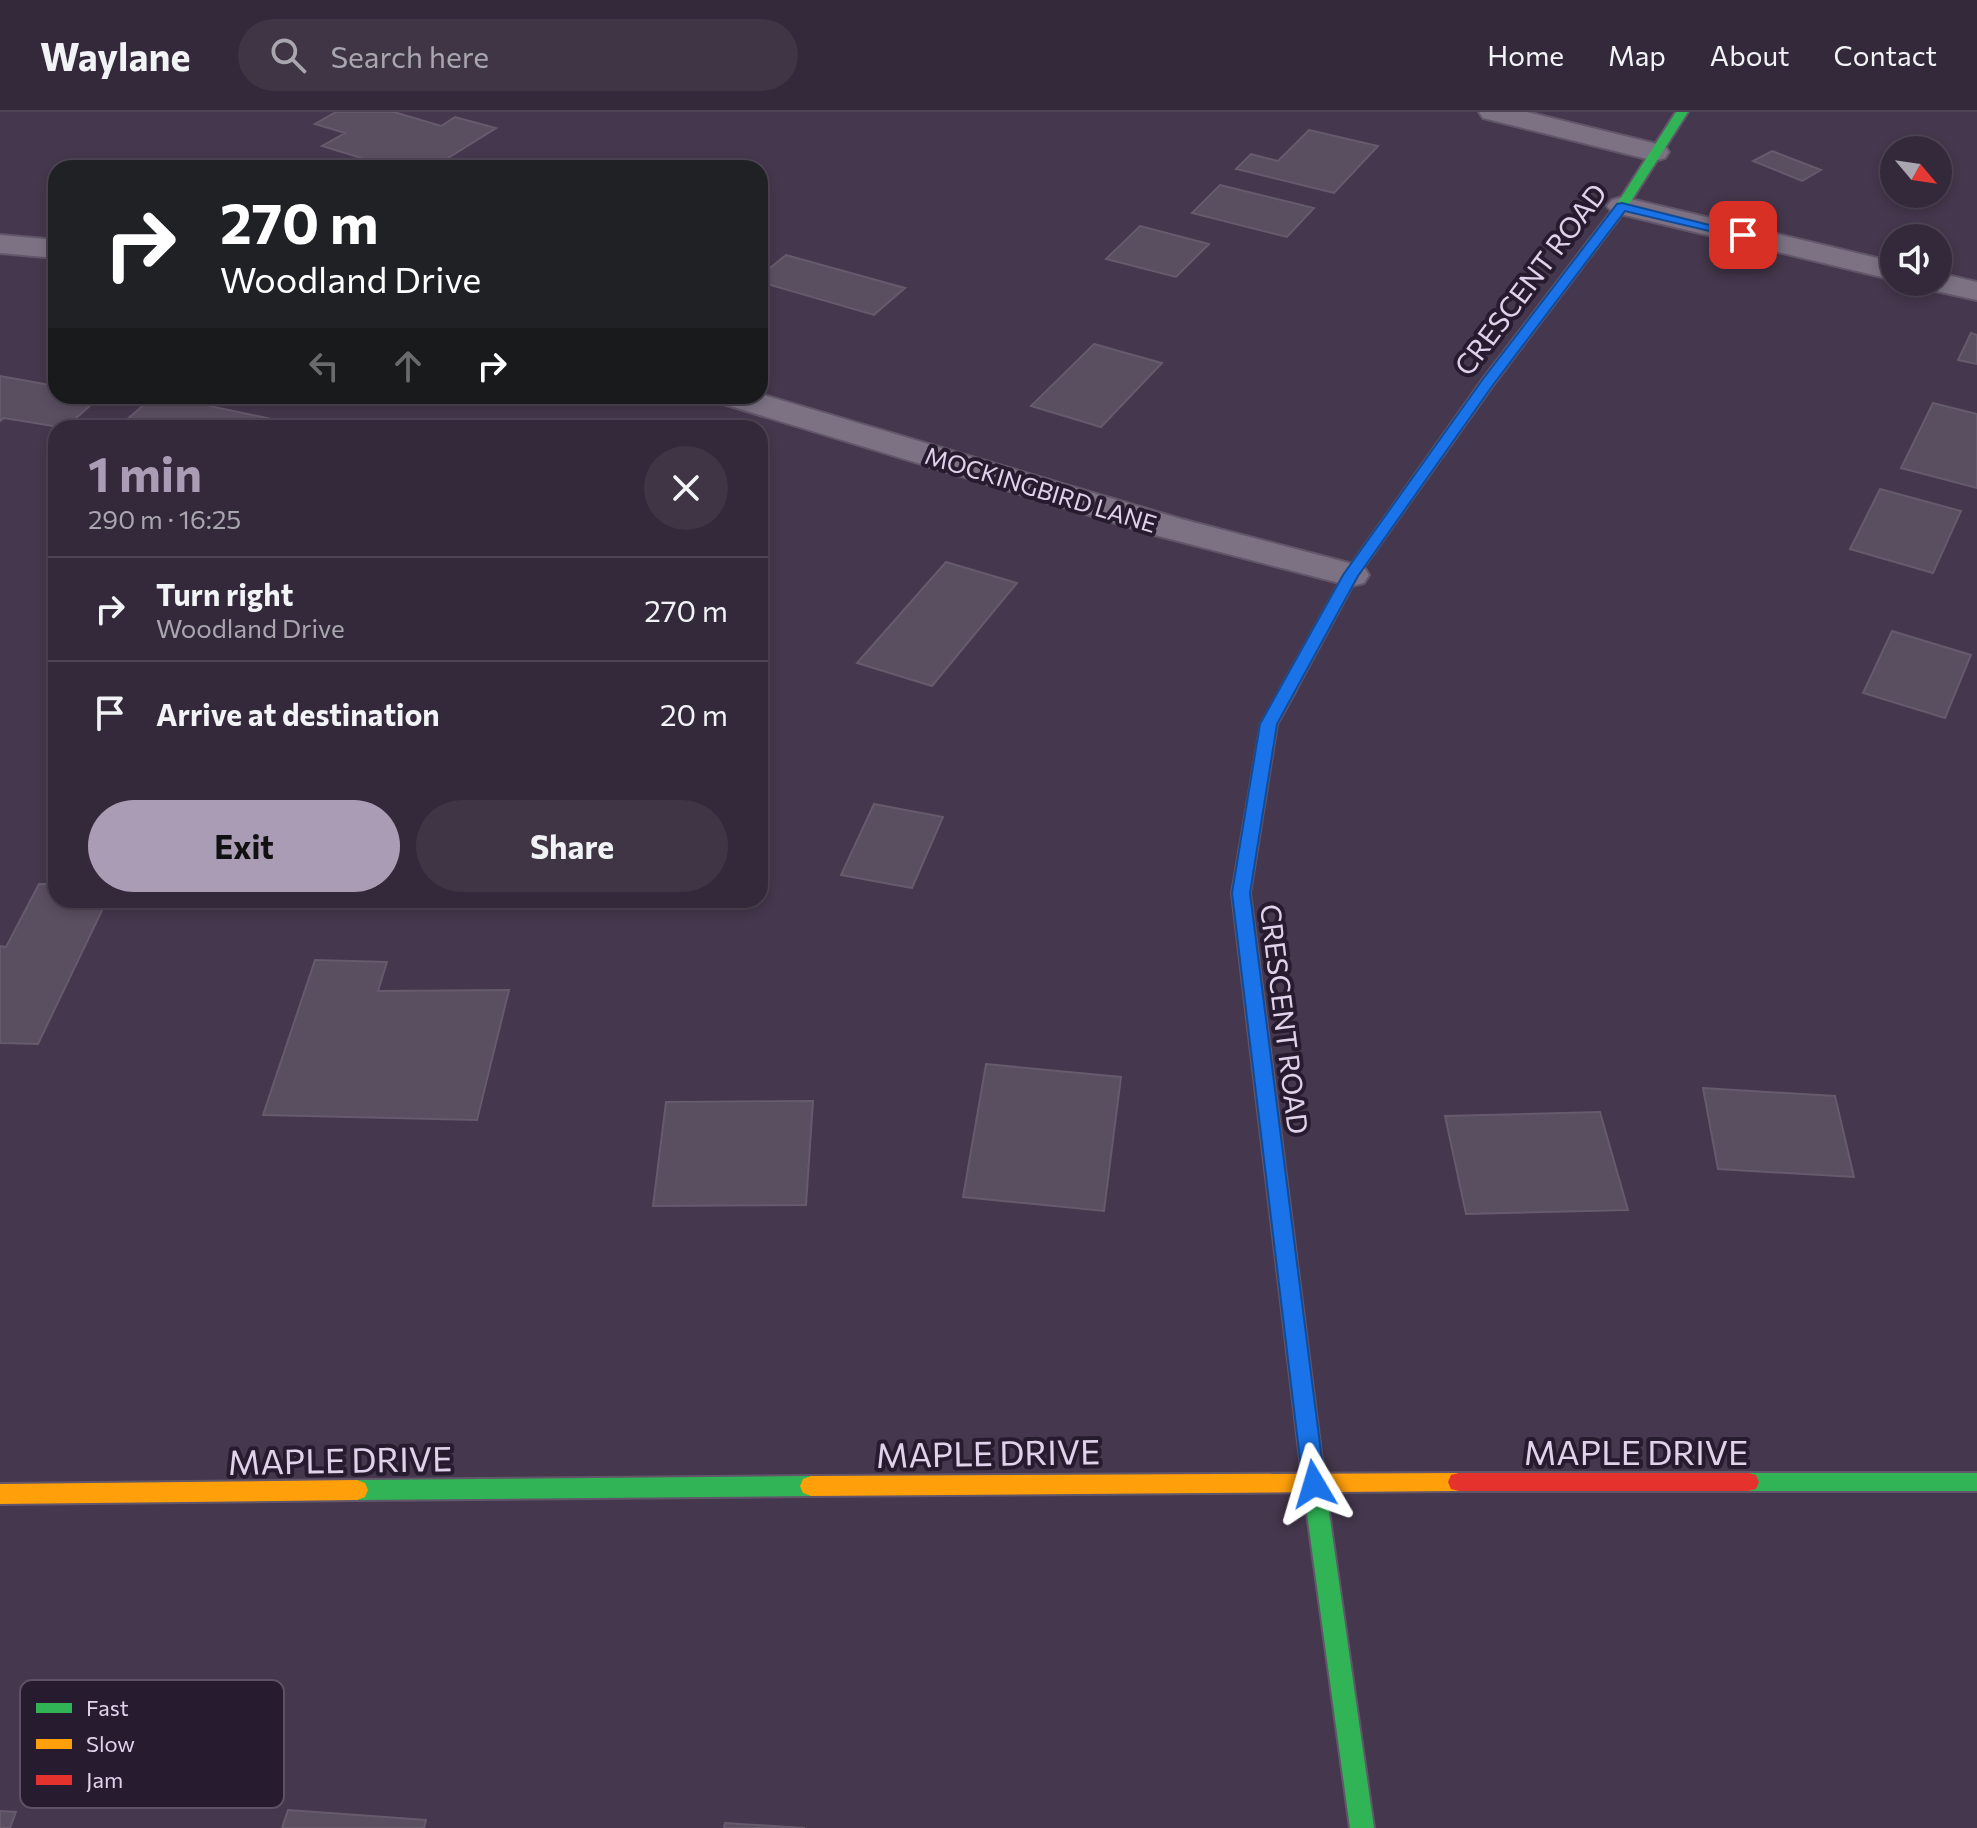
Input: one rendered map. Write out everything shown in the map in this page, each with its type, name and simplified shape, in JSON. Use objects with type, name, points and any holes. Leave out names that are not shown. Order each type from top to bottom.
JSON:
[{"type":"street","points":[[1493,112],[1668,133]]},
{"type":"street","points":[[1563,112],[1668,133]]},
{"type":"street","name":"CRESCENT ROAD","points":[[1362,1828],[1314,1484],[1241,893],[1269,724],[1351,575],[1488,382],[1622,206],[1668,133]]},
{"type":"street","points":[[1622,206],[1880,268]]},
{"type":"street","points":[[0,244],[48,248]]},
{"type":"street","points":[[1952,285],[1977,291]]},
{"type":"street","name":"MOCKINGBIRD LANE","points":[[759,404],[1168,527],[1351,575]]},
{"type":"street","name":"MAPLE DRIVE","points":[[0,1494],[1169,1482],[1977,1482]]},
{"type":"building","points":[[336,112],[394,112],[441,126],[455,117],[496,128],[445,160],[368,160],[322,146],[345,133],[315,124]]},
{"type":"building","points":[[1309,130],[1378,146],[1334,193],[1236,169],[1251,154],[1278,161]]},
{"type":"building","points":[[1772,151],[1821,170],[1802,181],[1753,161]]},
{"type":"building","points":[[1220,185],[1314,208],[1287,237],[1192,213]]},
{"type":"building","points":[[1140,226],[1209,244],[1176,277],[1106,259]]},
{"type":"building","points":[[786,255],[905,288],[874,315],[768,284],[768,270]]},
{"type":"building","points":[[1971,333],[1977,335],[1977,364],[1958,360]]},
{"type":"building","points":[[1094,344],[1162,363],[1101,427],[1031,406]]},
{"type":"building","points":[[0,376],[48,385],[48,404],[92,404],[74,420],[48,420],[48,425],[4,418],[0,421]]},
{"type":"building","points":[[1933,403],[1977,414],[1977,488],[1901,468]]},
{"type":"building","points":[[145,404],[200,404],[277,420],[126,420]]},
{"type":"building","points":[[1880,489],[1961,511],[1933,573],[1850,549]]},
{"type":"building","points":[[946,562],[1017,583],[932,686],[857,663]]},
{"type":"building","points":[[1892,631],[1971,655],[1945,718],[1863,693]]},
{"type":"building","points":[[874,804],[943,817],[912,888],[841,875]]},
{"type":"building","points":[[39,884],[48,884],[48,908],[103,908],[38,1044],[0,1043],[0,946],[6,947]]},
{"type":"building","points":[[315,960],[387,962],[378,991],[509,990],[477,1120],[263,1115]]},
{"type":"building","points":[[986,1064],[1121,1077],[1104,1211],[963,1197]]},
{"type":"building","points":[[1703,1088],[1835,1096],[1854,1177],[1718,1169]]},
{"type":"building","points":[[813,1101],[806,1205],[653,1206],[666,1102]]},
{"type":"building","points":[[1600,1112],[1628,1210],[1466,1214],[1445,1116]]},
{"type":"building","points":[[288,1810],[426,1820],[424,1828],[282,1828]]},
{"type":"building","points":[[0,1811],[16,1812],[10,1828],[0,1828]]},
{"type":"building","points":[[725,1823],[805,1828],[724,1828]]},
{"type":"traffic: fast","points":[[1288,690],[1351,575],[1488,382],[1622,206],[1682,112]]},
{"type":"traffic: fast","points":[[1271,1136],[1314,1484],[1362,1828]]},
{"type":"traffic: fast","points":[[1748,1482],[1977,1482]]},
{"type":"traffic: fast","points":[[357,1490],[811,1486]]},
{"type":"traffic: slow","points":[[811,1486],[1459,1482]]},
{"type":"traffic: slow","points":[[0,1494],[357,1490]]},
{"type":"traffic: jam","points":[[1271,1136],[1241,893],[1269,724],[1288,690]]},
{"type":"traffic: jam","points":[[1459,1482],[1748,1482]]},
{"type":"route","points":[[1314,1484],[1241,893],[1269,724],[1351,575],[1488,382],[1622,206],[1743,235]]}]
